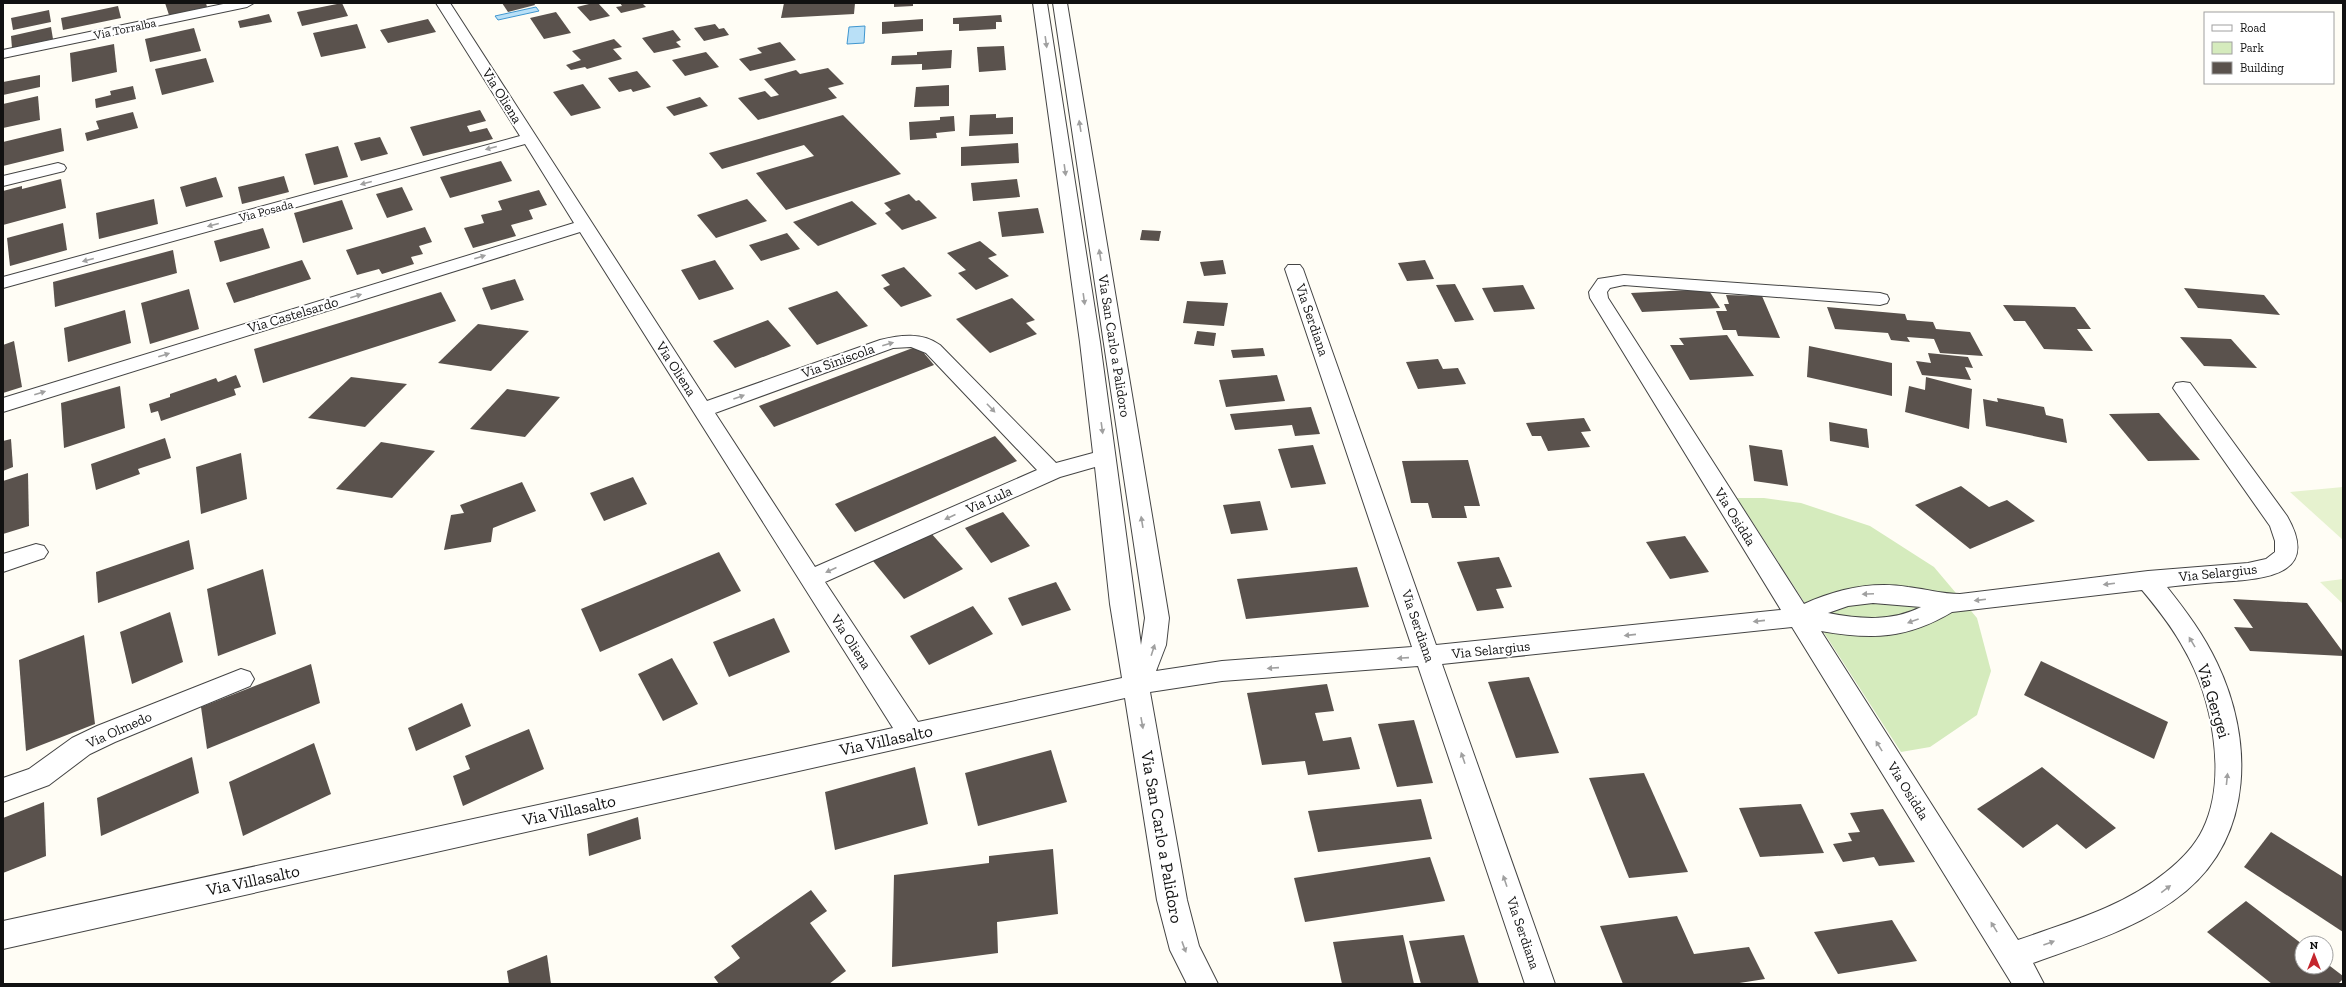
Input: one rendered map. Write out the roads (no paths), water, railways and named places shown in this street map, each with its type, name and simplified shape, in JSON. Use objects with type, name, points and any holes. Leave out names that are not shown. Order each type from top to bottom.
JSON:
[{"type":"street","name":"Via Torralba","points":[[3,54],[247,3]]},
{"type":"street","name":"Via Oliena","points":[[442,3],[810,579],[912,735]]},
{"type":"street","name":"Via San Carlo a Palidoro","points":[[1040,3],[1106,458],[1122,604],[1178,928],[1184,950],[1203,984]]},
{"type":"street","name":"Via San Carlo a Palidoro","points":[[1060,3],[1156,618],[1156,638],[1152,654],[1136,685]]},
{"type":"street","name":"Via Posada","points":[[3,284],[528,138]]},
{"type":"street","points":[[3,182],[58,168]]},
{"type":"street","name":"Via Castelsardo","points":[[3,405],[584,225]]},
{"type":"street","name":"Via Serdiana","points":[[1294,269],[1540,984]]},
{"type":"street","name":"Via Osidda","points":[[1880,299],[1624,280],[1609,281],[1598,289],[1598,295],[1603,305],[2029,984]]},
{"type":"street","name":"Via Siniscola","points":[[702,410],[898,341],[921,342],[930,346],[1052,472]]},
{"type":"street","name":"Via Selargius","points":[[1948,603],[2263,568],[2281,561],[2287,547],[2286,538],[2279,522],[2183,388]]},
{"type":"street","name":"Via Lula","points":[[810,579],[1052,472],[1080,463],[1106,458]]},
{"type":"street","points":[[3,563],[36,552]]},
{"type":"street","name":"Via Gergei","points":[[2012,956],[2101,924],[2159,894],[2193,865],[2216,832],[2227,779],[2229,761],[2225,726],[2206,668],[2194,644],[2148,580]]},
{"type":"street","points":[[1798,617],[1828,602],[1845,596],[1864,594],[1902,595],[1948,603]]},
{"type":"street","points":[[1798,617],[1844,625],[1886,627],[1919,618],[1948,603]]},
{"type":"street","name":"Via Selargius","points":[[1136,685],[1222,672],[1428,656],[1798,617]]},
{"type":"street","name":"Via Olmedo","points":[[3,790],[39,777],[71,753],[106,734],[242,679]]},
{"type":"street","name":"Via Villasalto","points":[[3,935],[1136,685]]},
{"type":"water","points":[[536,7],[539,11],[498,20],[495,16]]},
{"type":"water","points":[[865,26],[864,43],[847,44],[849,27]]}]
